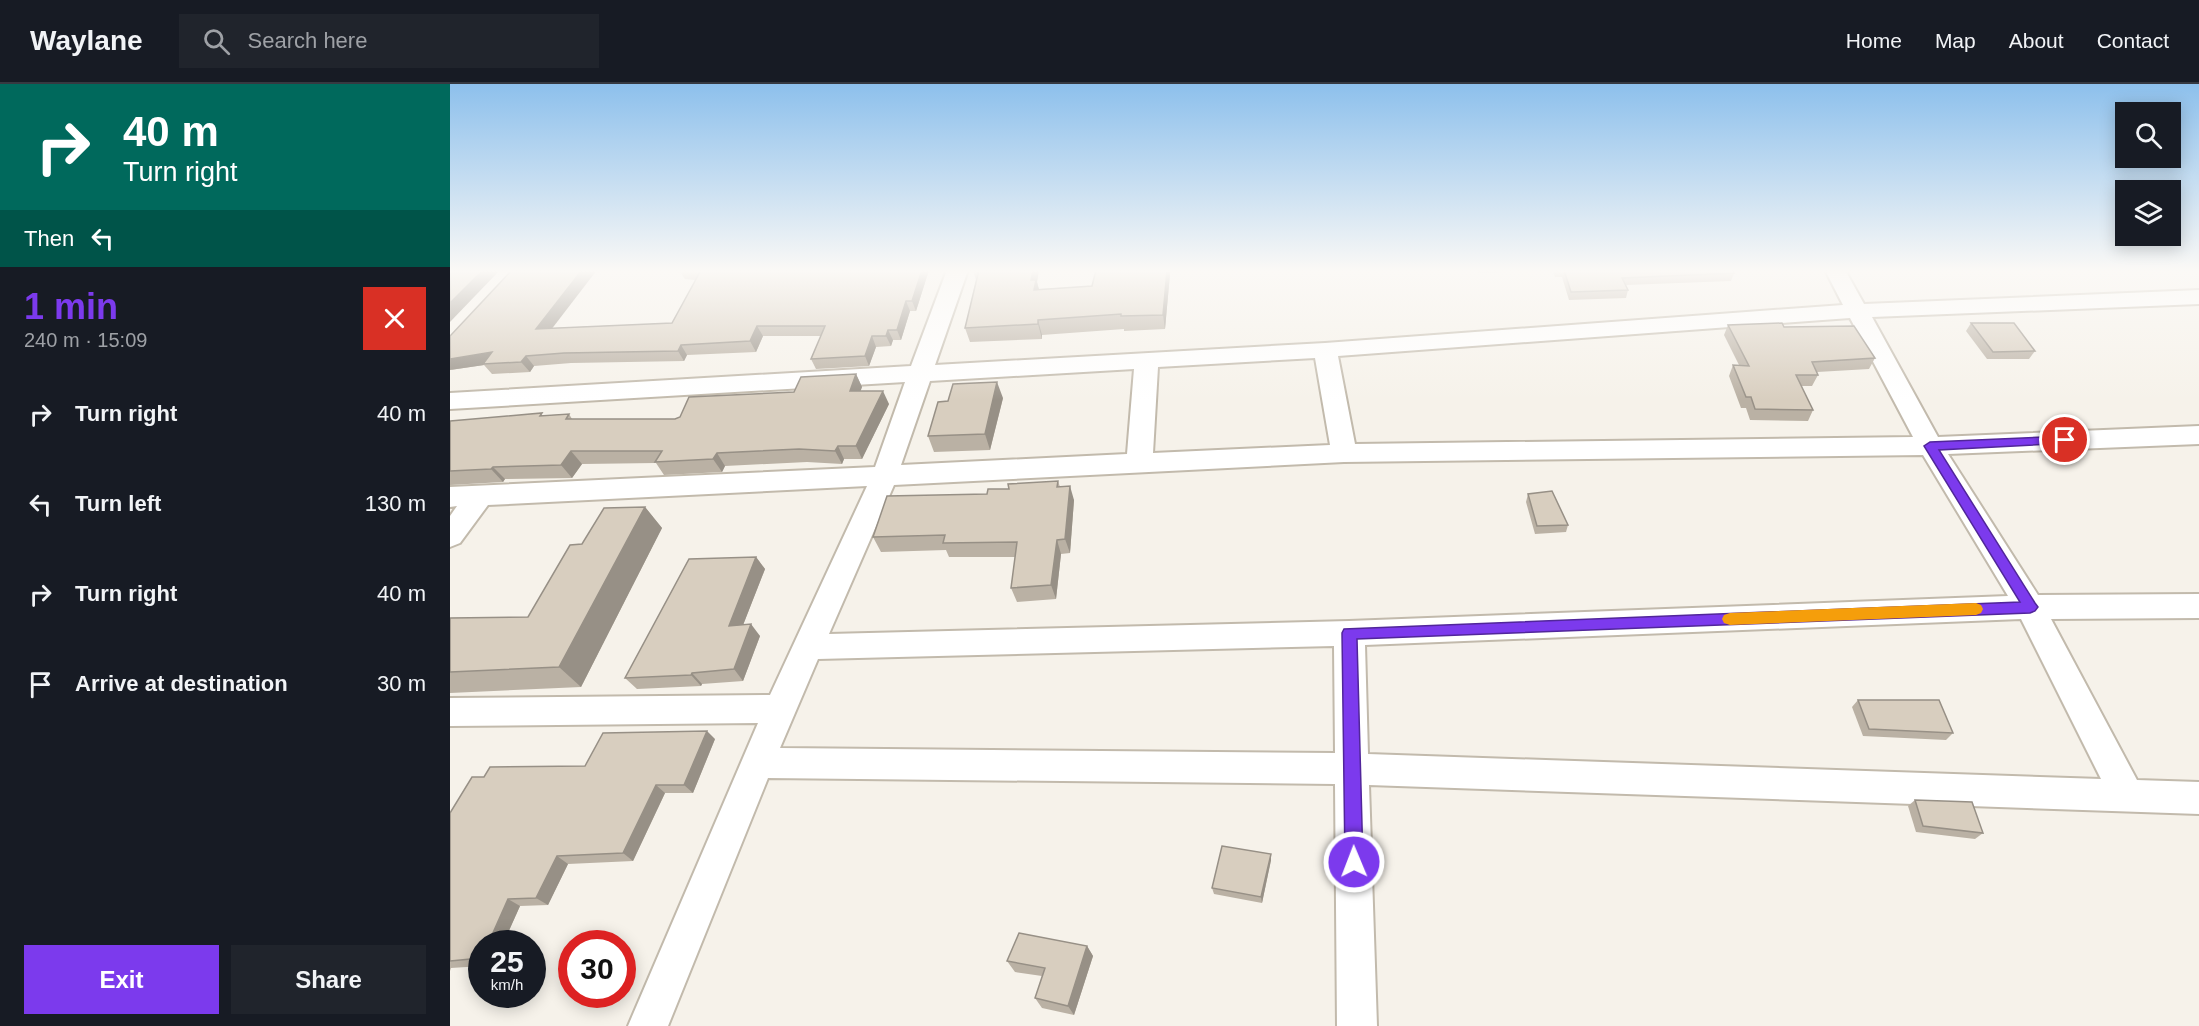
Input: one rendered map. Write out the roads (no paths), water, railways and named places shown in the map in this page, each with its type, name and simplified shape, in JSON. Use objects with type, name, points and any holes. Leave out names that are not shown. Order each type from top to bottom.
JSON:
[{"type":"street","points":[[648,1026],[780,709],[884,477],[942,314]]},
{"type":"street","points":[[450,401],[1325,350],[1805,314]]},
{"type":"street","points":[[1860,314],[1930,446],[2030,607],[2127,795]]},
{"type":"street","points":[[1325,350],[1344,453]]},
{"type":"street","points":[[1139,463],[1147,359]]},
{"type":"street","points":[[450,497],[1344,453],[1930,446],[2199,435]]},
{"type":"street","points":[[450,536],[479,497]]},
{"type":"street","points":[[808,647],[1349,633],[2030,607],[2199,606]]},
{"type":"street","points":[[1349,633],[1357,1026]]},
{"type":"street","points":[[450,711],[780,709]]},
{"type":"street","points":[[759,763],[1353,769],[2199,798]]}]
